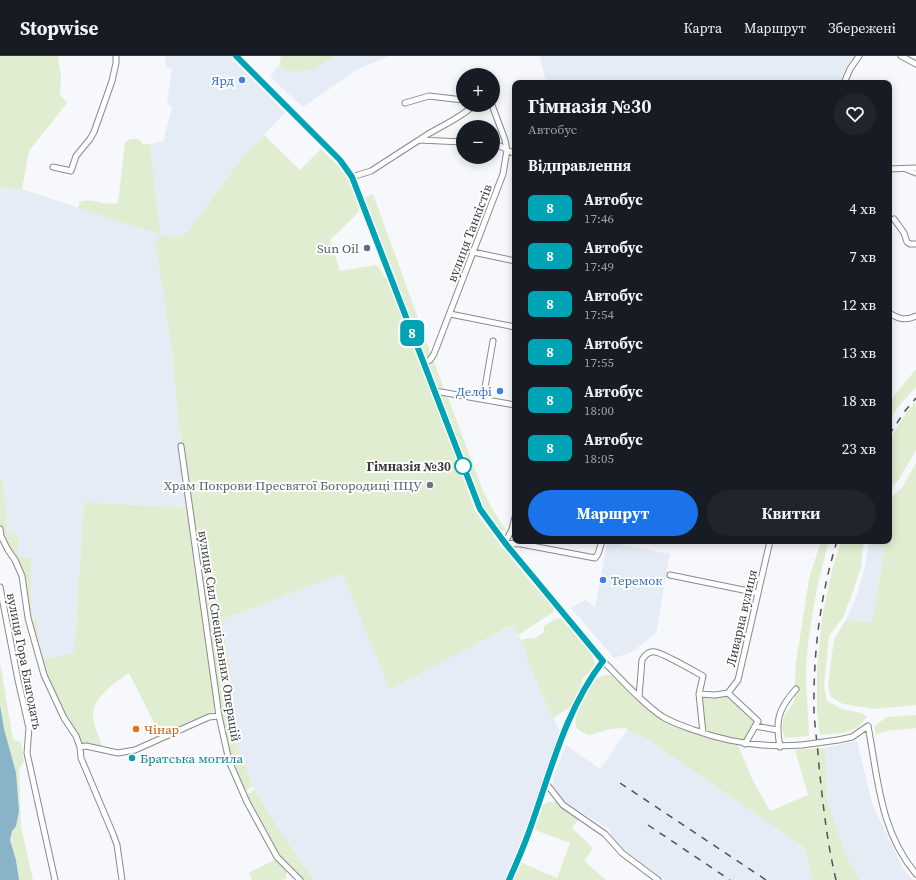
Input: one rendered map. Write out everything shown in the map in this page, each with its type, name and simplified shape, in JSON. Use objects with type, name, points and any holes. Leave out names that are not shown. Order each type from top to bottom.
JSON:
[{"type":"main road","points":[[237,57],[340,160],[352,177],[480,509],[505,543],[603,661],[579,699],[563,735],[545,782],[526,841],[509,880]]},
{"type":"street","points":[[53,167],[71,171],[76,156],[90,139],[112,81],[116,56]]},
{"type":"street","points":[[845,80],[850,69],[860,56]]},
{"type":"street","points":[[901,56],[916,64]]},
{"type":"street","points":[[406,103],[430,96],[456,99]]},
{"type":"street","points":[[352,177],[371,171],[429,133],[468,112]]},
{"type":"street","name":"вулиця Танкістів","points":[[424,364],[430,360],[434,354],[503,174],[507,150],[505,140],[495,112]]},
{"type":"street","points":[[419,140],[456,142]]},
{"type":"street","points":[[500,146],[512,152]]},
{"type":"street","points":[[892,169],[916,168]]},
{"type":"street","points":[[904,169],[916,173]]},
{"type":"street","points":[[894,219],[904,233],[907,242],[910,244],[916,244]]},
{"type":"street","points":[[473,252],[512,260]]},
{"type":"street","points":[[450,314],[512,326]]},
{"type":"street","points":[[892,316],[898,319],[910,319],[916,316]]},
{"type":"street","points":[[483,399],[493,341]]},
{"type":"street","points":[[434,391],[512,404]]},
{"type":"street","name":"вулиця Сил Спеціальних Операцій","points":[[181,446],[219,716],[229,762],[247,802],[277,857],[300,880]]},
{"type":"street","points":[[0,529],[1,536],[15,560],[22,576],[28,618],[44,675],[64,718],[76,736],[80,746],[82,758],[113,834],[122,880]]},
{"type":"street","points":[[512,529],[505,543],[512,543]]},
{"type":"street","points":[[521,544],[595,558],[601,544]]},
{"type":"street","name":"Ливарна вулиця","points":[[728,693],[738,680],[768,544]]},
{"type":"street","points":[[670,575],[758,593]]},
{"type":"street","name":"вулиця Гора Благодать","points":[[0,587],[29,728],[27,753],[55,880]]},
{"type":"street","points":[[640,697],[642,660],[646,654],[657,652],[703,676],[700,694],[703,733]]},
{"type":"street","points":[[603,661],[640,697],[674,723],[703,733],[744,744],[780,747],[838,740],[852,737],[868,726],[880,800],[889,827],[908,865],[916,874]]},
{"type":"street","points":[[780,747],[777,730],[779,715],[787,699],[796,689]]},
{"type":"street","points":[[700,694],[715,695],[728,693],[756,718],[758,721],[744,744]]},
{"type":"street","points":[[80,746],[118,753],[135,750],[209,717],[219,716]]},
{"type":"street","points":[[755,726],[777,730]]},
{"type":"street","points":[[545,782],[563,805],[605,834],[622,853],[658,880]]},
{"type":"shaded area","points":[[165,56],[230,56],[285,113],[243,156],[188,232],[178,237],[160,235],[181,446],[189,508],[84,502],[74,653],[44,659],[38,641],[37,620],[32,620],[31,558],[18,556],[18,535],[8,534],[3,481],[0,479],[0,188],[22,189],[159,235],[150,144],[163,141],[172,108],[167,102],[172,68],[166,67]]},
{"type":"shaded area","points":[[336,56],[389,56],[358,69],[303,107],[270,77],[279,65],[292,72],[312,70]]},
{"type":"shaded area","points":[[540,56],[854,56],[840,80],[545,80]]},
{"type":"shaded area","points":[[607,544],[618,544],[670,554],[656,633],[632,652],[614,658],[571,608],[585,600],[595,607]]},
{"type":"shaded area","points":[[869,544],[885,546],[872,622],[846,620],[856,598],[865,567]]},
{"type":"shaded area","points":[[342,574],[390,688],[514,625],[527,654],[525,655],[561,734],[526,836],[506,880],[314,880],[280,831],[254,789],[234,739],[227,710],[221,678],[232,676],[221,620]]},
{"type":"shaded area","points":[[628,729],[671,755],[800,844],[806,851],[812,880],[664,880],[612,840],[610,830],[566,803],[552,785],[554,781],[552,780],[566,745],[600,769]]},
{"type":"shaded area","points":[[857,741],[872,803],[902,867],[913,880],[860,880],[845,853],[828,803],[825,748]]},
{"type":"green space","points":[[0,56],[58,56],[61,77],[60,95],[67,103],[29,151],[22,189],[0,188]]},
{"type":"green space","points":[[281,56],[336,56],[312,70],[292,72],[279,65]]},
{"type":"green space","points":[[264,135],[300,170],[321,149],[328,155],[344,173],[352,187],[359,212],[330,240],[340,271],[376,265],[387,279],[438,408],[475,511],[500,545],[554,609],[552,613],[518,635],[513,625],[390,689],[342,574],[221,620],[232,676],[221,678],[234,739],[253,786],[244,792],[231,761],[220,713],[206,605],[181,446],[171,344],[156,246],[160,235],[178,237],[188,232],[243,156]]},
{"type":"green space","points":[[137,139],[143,144],[150,144],[160,235],[78,208],[80,202],[85,201],[108,204],[118,203],[125,142],[130,140]]},
{"type":"green space","points":[[373,194],[431,354],[428,358],[424,356],[364,198]]},
{"type":"green space","points":[[434,362],[444,389],[437,387],[429,369]]},
{"type":"green space","points":[[916,369],[916,387],[898,407],[892,416],[892,398]]},
{"type":"green space","points":[[440,395],[447,395],[483,491],[491,507],[506,530],[501,532],[482,508],[440,399]]},
{"type":"green space","points":[[916,401],[916,450],[899,479],[892,487],[892,435],[906,413]]},
{"type":"green space","points":[[916,463],[916,705],[874,709],[843,704],[831,697],[828,686],[834,639],[846,620],[872,622],[885,547],[869,544],[892,544],[892,497],[903,486]]},
{"type":"green space","points":[[0,479],[3,481],[8,534],[18,535],[18,556],[31,558],[32,620],[37,620],[38,641],[44,659],[74,653],[84,502],[188,508],[215,709],[211,714],[165,734],[161,727],[157,729],[129,673],[101,696],[94,708],[94,724],[104,751],[80,747],[58,706],[36,648],[22,576],[0,529]]},
{"type":"green space","points":[[820,544],[828,544],[814,604],[807,652],[806,676],[809,736],[785,738],[782,729],[784,716],[794,702],[796,663],[809,579]]},
{"type":"green space","points":[[840,544],[864,544],[861,567],[851,597],[843,617],[829,636],[824,686],[827,701],[842,709],[861,713],[867,717],[857,728],[843,733],[820,735],[817,713],[817,670],[822,618],[832,570]]},
{"type":"green space","points":[[562,618],[588,648],[594,661],[594,666],[582,680],[578,695],[573,703],[553,718],[525,655],[527,654],[521,640],[527,638],[534,639],[544,632],[544,626],[555,619]]},
{"type":"green space","points":[[0,662],[13,740],[21,742],[24,761],[19,770],[21,826],[33,880],[19,880],[16,860],[10,840],[12,831],[4,729],[0,705]]},
{"type":"green space","points":[[606,675],[611,675],[663,716],[702,733],[699,694],[728,693],[756,718],[745,744],[737,743],[752,779],[770,811],[808,795],[795,750],[825,748],[828,803],[845,853],[860,880],[812,880],[806,851],[800,844],[650,741],[625,728],[611,729],[589,735],[580,731],[575,722],[581,702],[595,680]]},
{"type":"green space","points":[[916,715],[916,728],[885,731],[876,735],[874,726],[887,717]]},
{"type":"green space","points":[[254,789],[280,831],[314,880],[304,880],[279,856],[247,795]]},
{"type":"green space","points":[[548,802],[557,802],[579,819],[572,828],[593,848],[584,861],[606,880],[514,880],[522,863],[557,878],[570,843],[535,830],[543,805]]},
{"type":"green space","points":[[274,860],[279,861],[287,870],[286,880],[252,880],[249,873]]},
{"type":"water","points":[[0,705],[4,729],[16,773],[19,811],[16,826],[12,831],[10,840],[16,860],[19,880],[0,880]]},
{"type":"railway","points":[[892,430],[916,398]]},
{"type":"railway","points":[[836,544],[822,604],[816,647],[814,690],[814,719],[822,795],[836,880]]},
{"type":"railway","points":[[620,783],[766,880]]},
{"type":"railway","points":[[648,825],[730,880]]},
{"type":"bus line","name":"8","points":[[236,56],[340,160],[352,177],[480,509],[505,543],[603,661],[579,699],[563,735],[553,759],[532,826],[509,880]]},
{"type":"place","name":"Ярд","points":[[242,80]]},
{"type":"place","name":"Sun Oil","points":[[367,248]]},
{"type":"place","name":"Делфі","points":[[500,391]]},
{"type":"place","name":"Гімназія №30","points":[[463,466]]},
{"type":"place","name":"Храм Покрови Пресвятої Богородиці ПЦУ","points":[[430,485]]},
{"type":"place","name":"Теремок","points":[[603,580]]},
{"type":"place","name":"Чінар","points":[[136,729]]},
{"type":"place","name":"Братська могила","points":[[132,758]]}]
